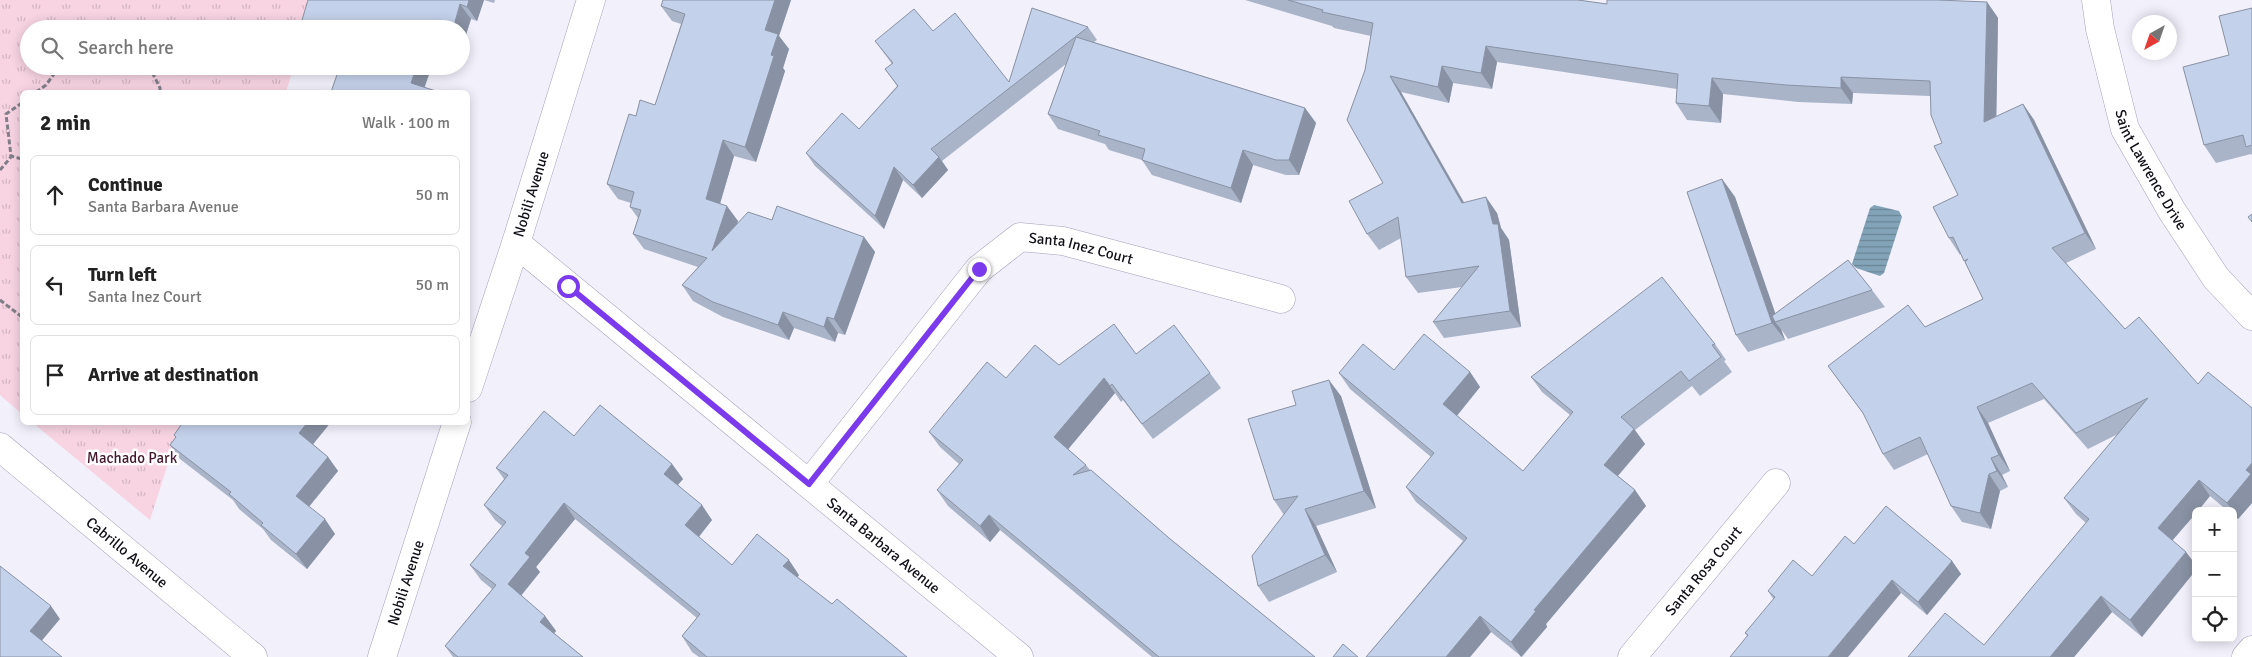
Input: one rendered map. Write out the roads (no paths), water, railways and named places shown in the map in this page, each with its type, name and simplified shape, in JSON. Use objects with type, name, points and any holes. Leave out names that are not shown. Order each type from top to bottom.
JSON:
[{"type":"street","name":"Nobili Avenue","points":[[470,382],[516,243],[591,0]]},
{"type":"street","name":"Saint Lawrence Drive","points":[[2096,0],[2100,29],[2125,129],[2172,211],[2216,278],[2252,316]]},
{"type":"street","name":"Santa Inez Court","points":[[809,484],[979,269],[1020,237],[1063,241],[1281,299]]},
{"type":"street","name":"Santa Barbara Avenue","points":[[516,243],[1019,657]]},
{"type":"street","name":"Nobili Avenue","points":[[382,657],[456,425]]},
{"type":"street","name":"Cabrillo Avenue","points":[[0,447],[253,657]]},
{"type":"street","name":"Santa Rosa Court","points":[[1632,657],[1776,483]]},
{"type":"street","points":[[2246,657],[2252,650]]},
{"type":"water","points":[[1874,205],[1899,211],[1902,217],[1884,273],[1880,276],[1856,268],[1852,264],[1870,208]]},
{"type":"park label","name":"Machado Park","points":[[132,458]]}]
